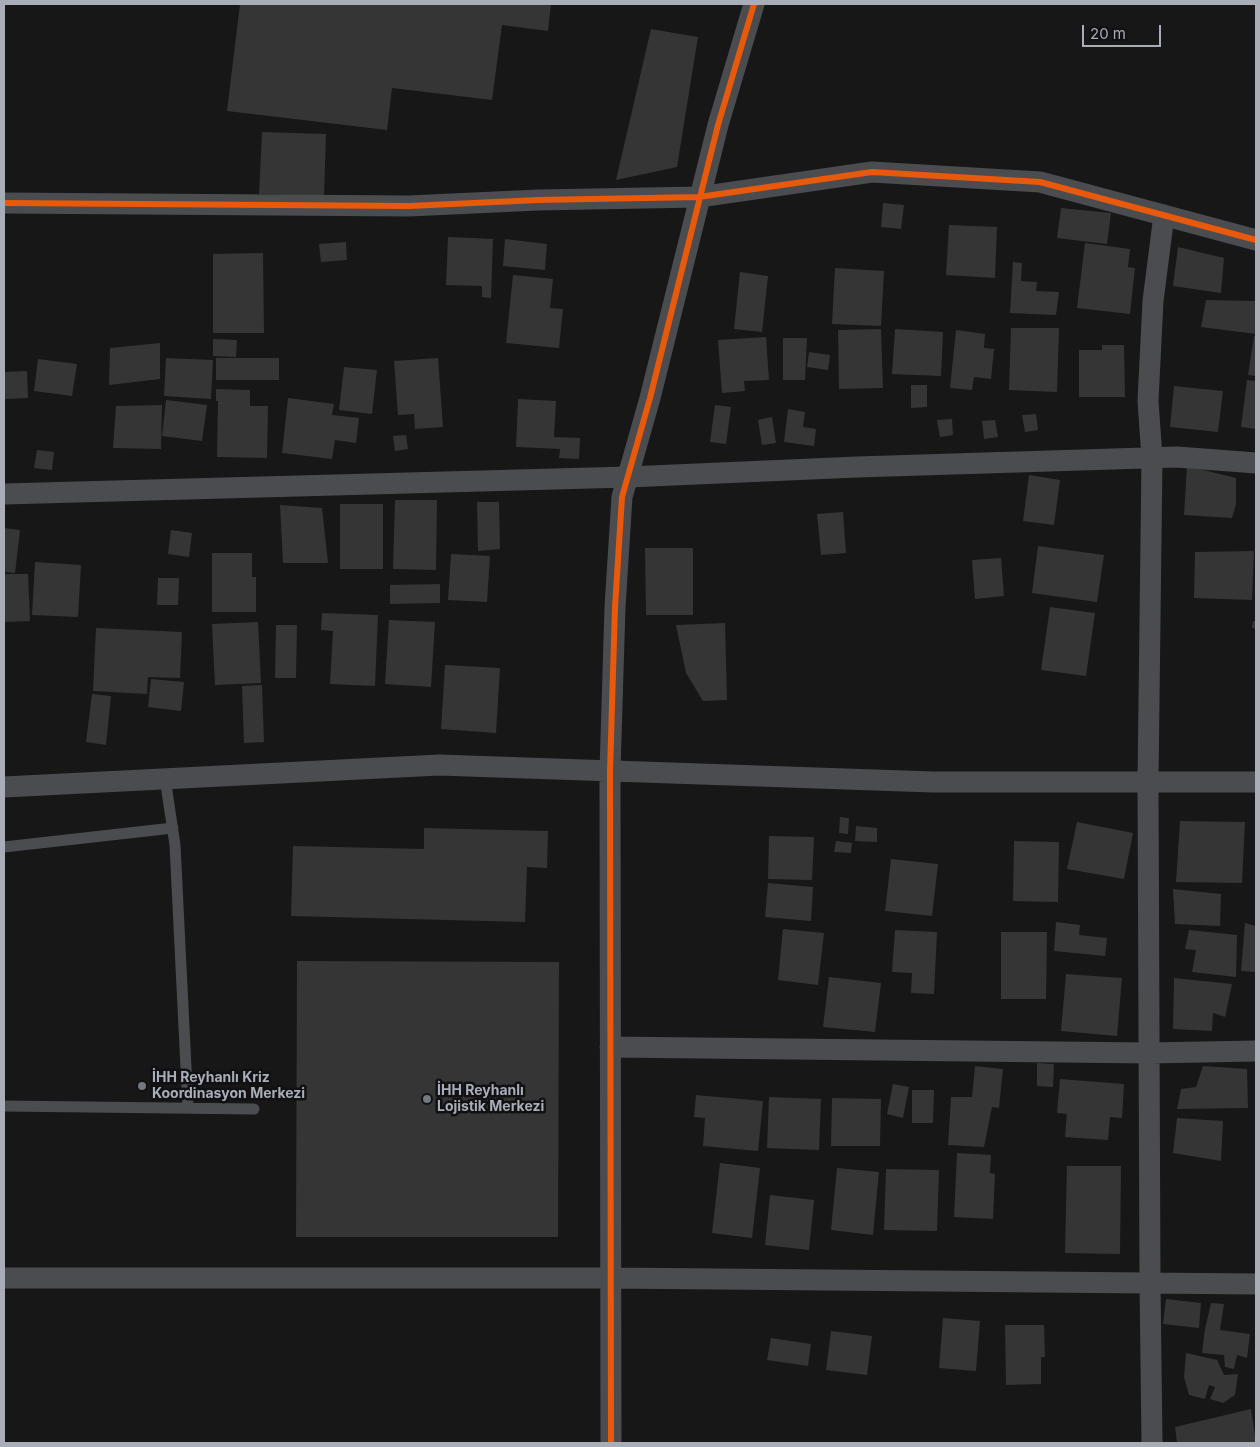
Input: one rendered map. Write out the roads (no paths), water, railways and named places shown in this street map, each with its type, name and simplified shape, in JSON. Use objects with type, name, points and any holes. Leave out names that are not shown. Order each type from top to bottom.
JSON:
[{"type":"street","points":[[611,1443],[610,771],[615,607],[622,498],[650,398],[718,125],[754,4]]},
{"type":"street","points":[[4,203],[410,206],[538,200],[700,197],[872,172],[1040,182],[1256,240]]},
{"type":"street","points":[[1152,1443],[1148,782],[1152,458],[1149,392],[1153,301],[1164,215]]},
{"type":"street","points":[[4,494],[628,477],[857,467],[1177,457],[1256,463]]},
{"type":"street","points":[[4,787],[439,765],[933,782],[1256,782]]},
{"type":"street","points":[[610,1047],[1149,1053],[1256,1052]]},
{"type":"street","points":[[4,1278],[611,1278],[1256,1284]]},
{"type":"lane","points":[[165,778],[175,844],[188,1108]]},
{"type":"lane","points":[[4,847],[173,828]]},
{"type":"lane","points":[[4,1106],[254,1108]]},
{"type":"place","name":"İHH Reyhanlı Kriz Koordinasyon Merkezi","points":[[142,1086]]},
{"type":"place","name":"İHH Reyhanlı Lojistik Merkezi","points":[[427,1099]]}]
